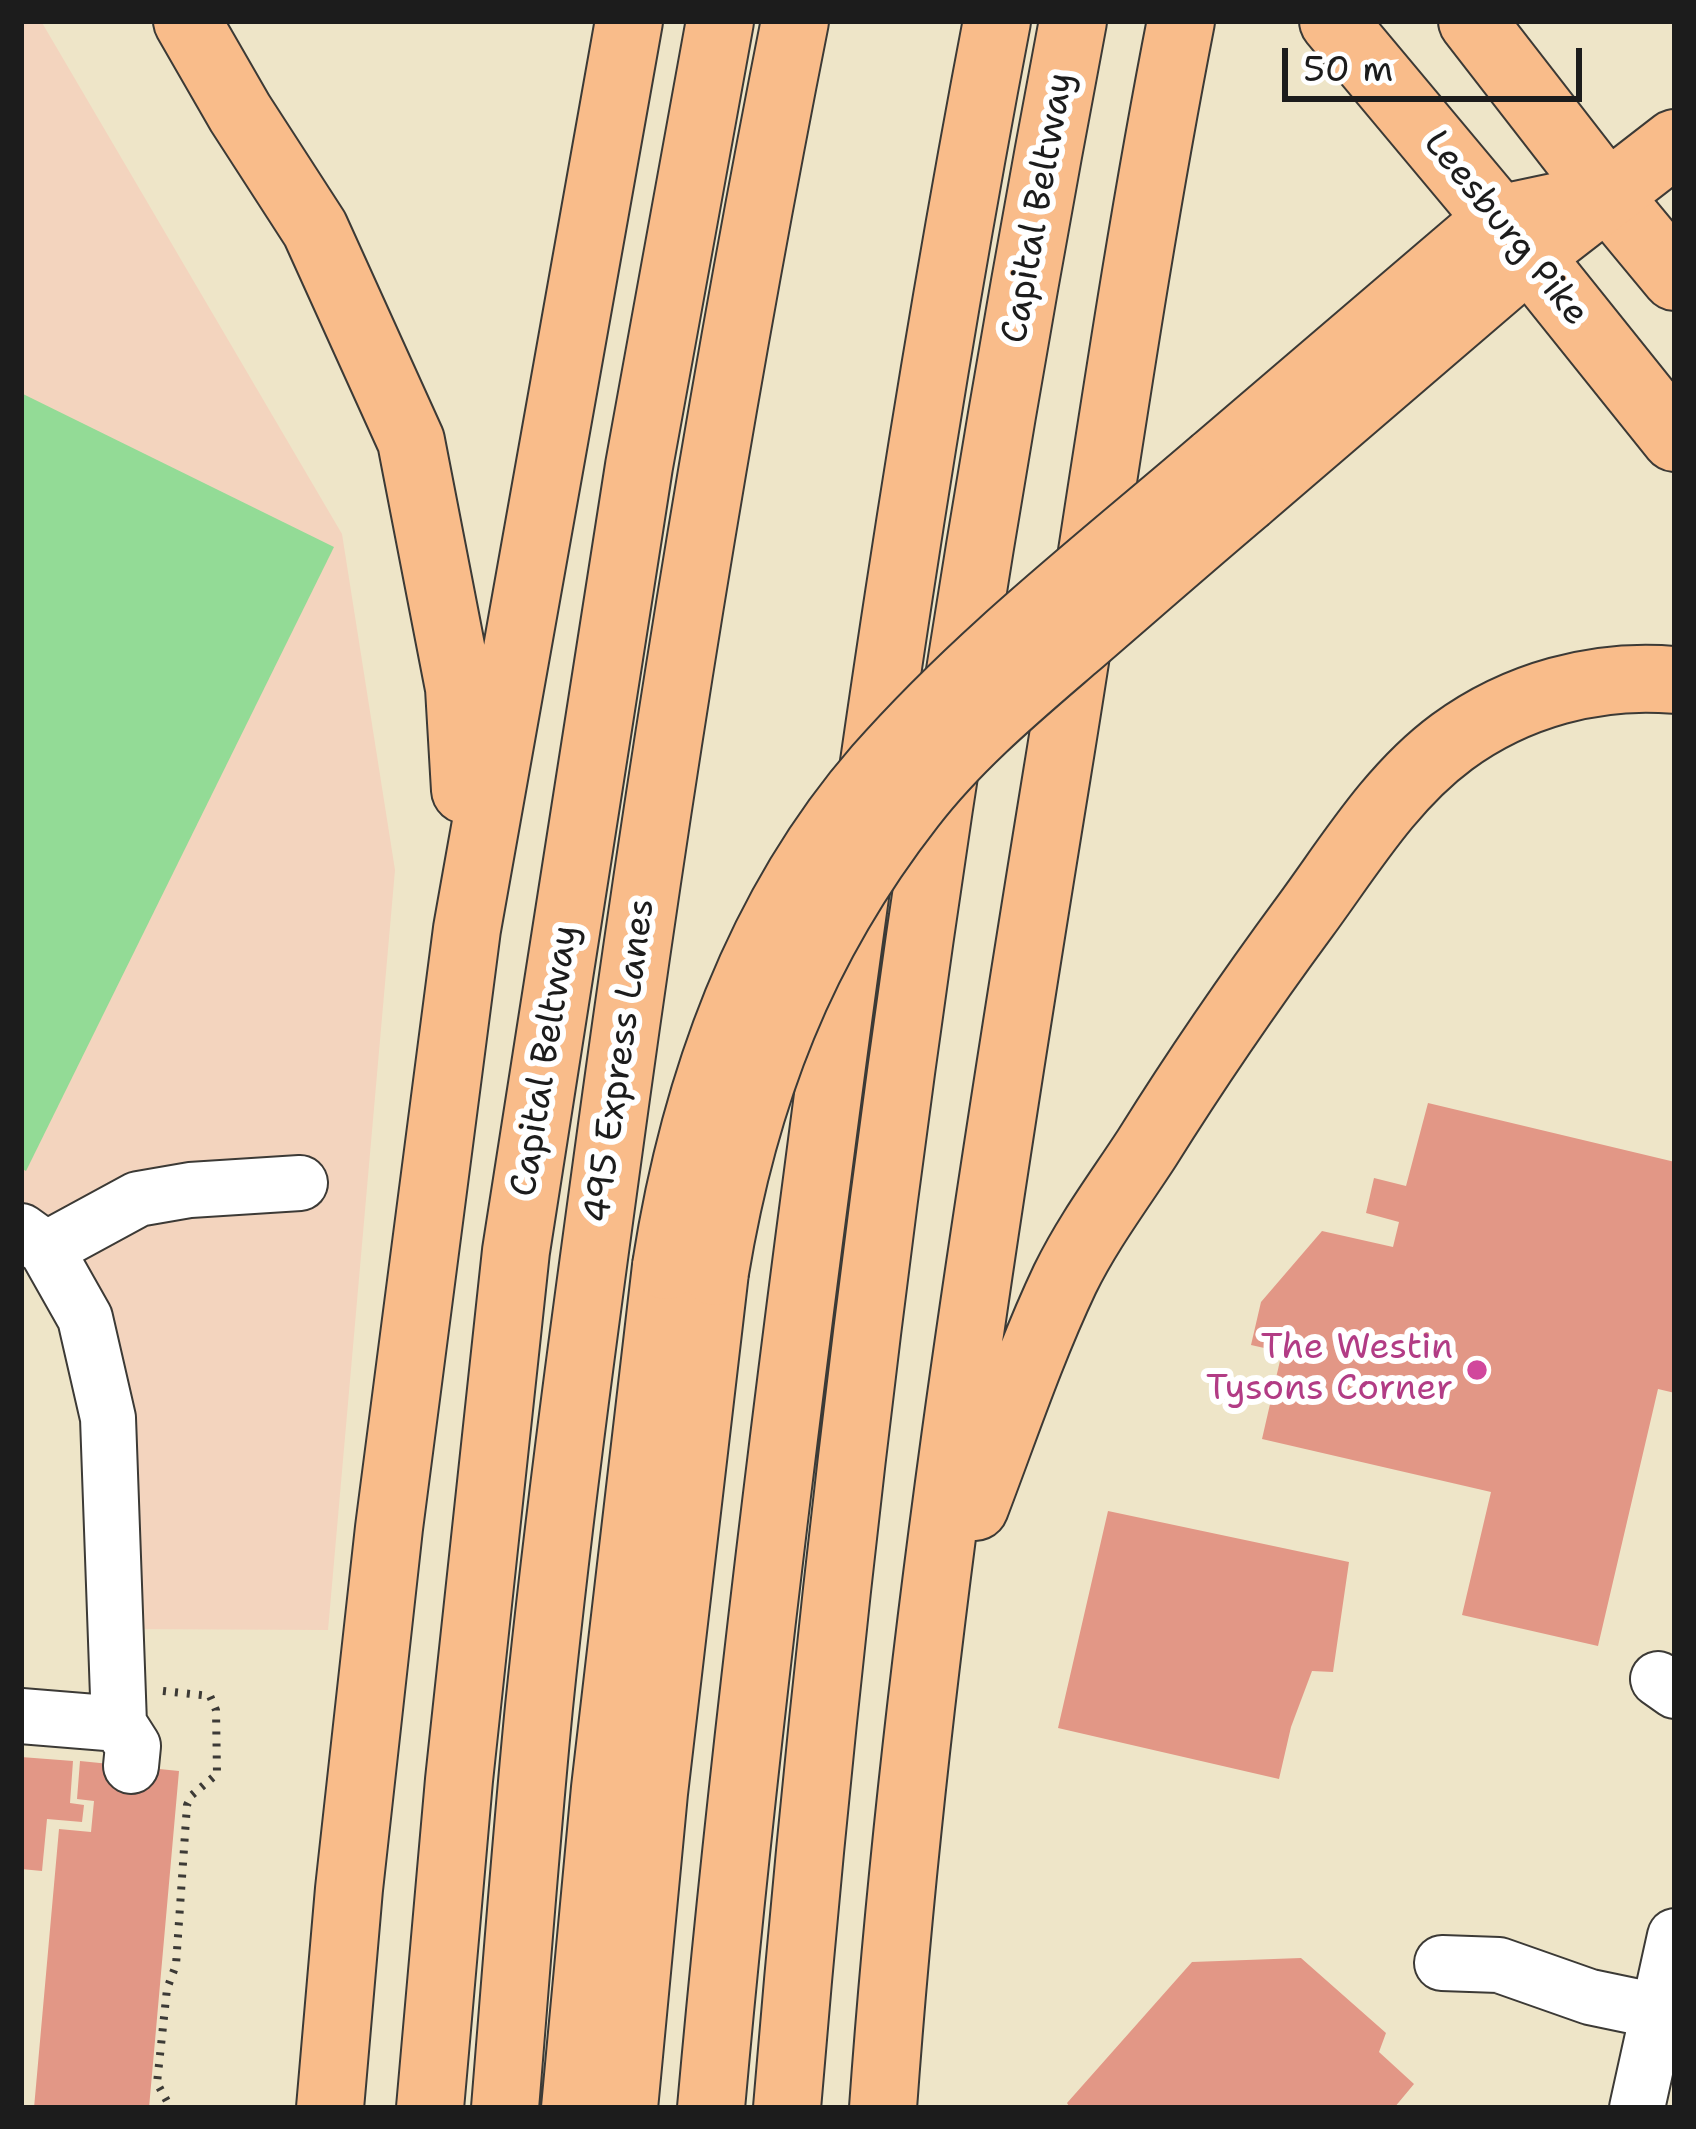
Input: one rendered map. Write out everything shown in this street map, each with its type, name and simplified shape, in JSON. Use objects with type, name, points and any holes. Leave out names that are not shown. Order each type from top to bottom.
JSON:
[{"type":"main road","points":[[187,21],[239,113],[315,229],[411,441],[459,688],[465,769],[466,929]]},
{"type":"main road","points":[[330,2108],[389,1528],[466,929],[629,21]]},
{"type":"main road","name":"Capital Beltway","points":[[430,2108],[459,1780],[516,1251],[639,466],[720,21]]},
{"type":"main road","name":"495 Express Lanes","points":[[505,2108],[539,1707],[580,1355],[669,723],[737,316],[795,21]]},
{"type":"main road","points":[[711,2108],[786,1416],[845,962],[922,442],[997,21]]},
{"type":"main road","name":"Capital Beltway","points":[[787,2108],[809,1860],[907,1029],[1028,257],[1073,21]]},
{"type":"main road","points":[[883,2108],[933,1617],[1011,1060],[1125,338],[1181,21]]},
{"type":"main road","name":"Leesburg Pike","points":[[1333,21],[1675,438]]},
{"type":"main road","points":[[1472,21],[1675,277]]},
{"type":"main road","points":[[624,2108],[654,1793],[691,1269],[680,1180],[703,1092],[732,1012],[769,932],[817,851],[874,772],[992,652],[1231,479],[1514,237],[1607,195],[1675,142]]},
{"type":"main road","points":[[933,1617],[1066,1277],[1217,1035],[1388,805],[1420,768],[1452,742],[1523,702],[1588,684],[1675,680]]},
{"type":"main road","points":[[574,2108],[605,1788],[691,1269]]},
{"type":"street","points":[[21,1716],[123,1725],[108,1418],[85,1318],[33,1240],[137,1199],[190,1190],[300,1183]]},
{"type":"street","points":[[1651,2097],[1658,2011],[1675,1936]]},
{"type":"street","points":[[1590,1997],[1658,2011]]},
{"type":"path","points":[[123,1725],[210,1696],[216,1710],[217,1774],[187,1805],[176,1965],[167,1989],[158,2083],[166,2108]]},
{"type":"shaded area","points":[[21,21],[41,21],[342,534],[395,870],[328,1630],[117,1629],[88,1349],[21,1236]]},
{"type":"green space","points":[[21,393],[334,547],[26,1171],[21,1168]]},
{"type":"building","name":"The Westin Tysons Corner","points":[[1428,1103],[1675,1162],[1675,1393],[1658,1389],[1598,1646],[1462,1615],[1491,1492],[1262,1439],[1282,1352],[1251,1345],[1261,1302],[1322,1231],[1393,1247],[1399,1222],[1366,1213],[1374,1178],[1406,1186]]},
{"type":"building","points":[[1108,1511],[1349,1562],[1333,1672],[1312,1671],[1291,1727],[1279,1779],[1058,1728]]},
{"type":"building","points":[[21,1757],[73,1761],[70,1803],[84,1805],[82,1822],[47,1819],[42,1871],[21,1869]]},
{"type":"building","points":[[80,1761],[179,1771],[149,2108],[34,2108],[59,1829],[91,1832],[94,1801],[77,1799]]},
{"type":"building","points":[[1301,1958],[1386,2033],[1379,2052],[1414,2084],[1394,2108],[1070,2108],[1067,2103],[1192,1962]]},
{"type":"place","name":"The Westin Tysons Corner","points":[[1477,1370]]}]
